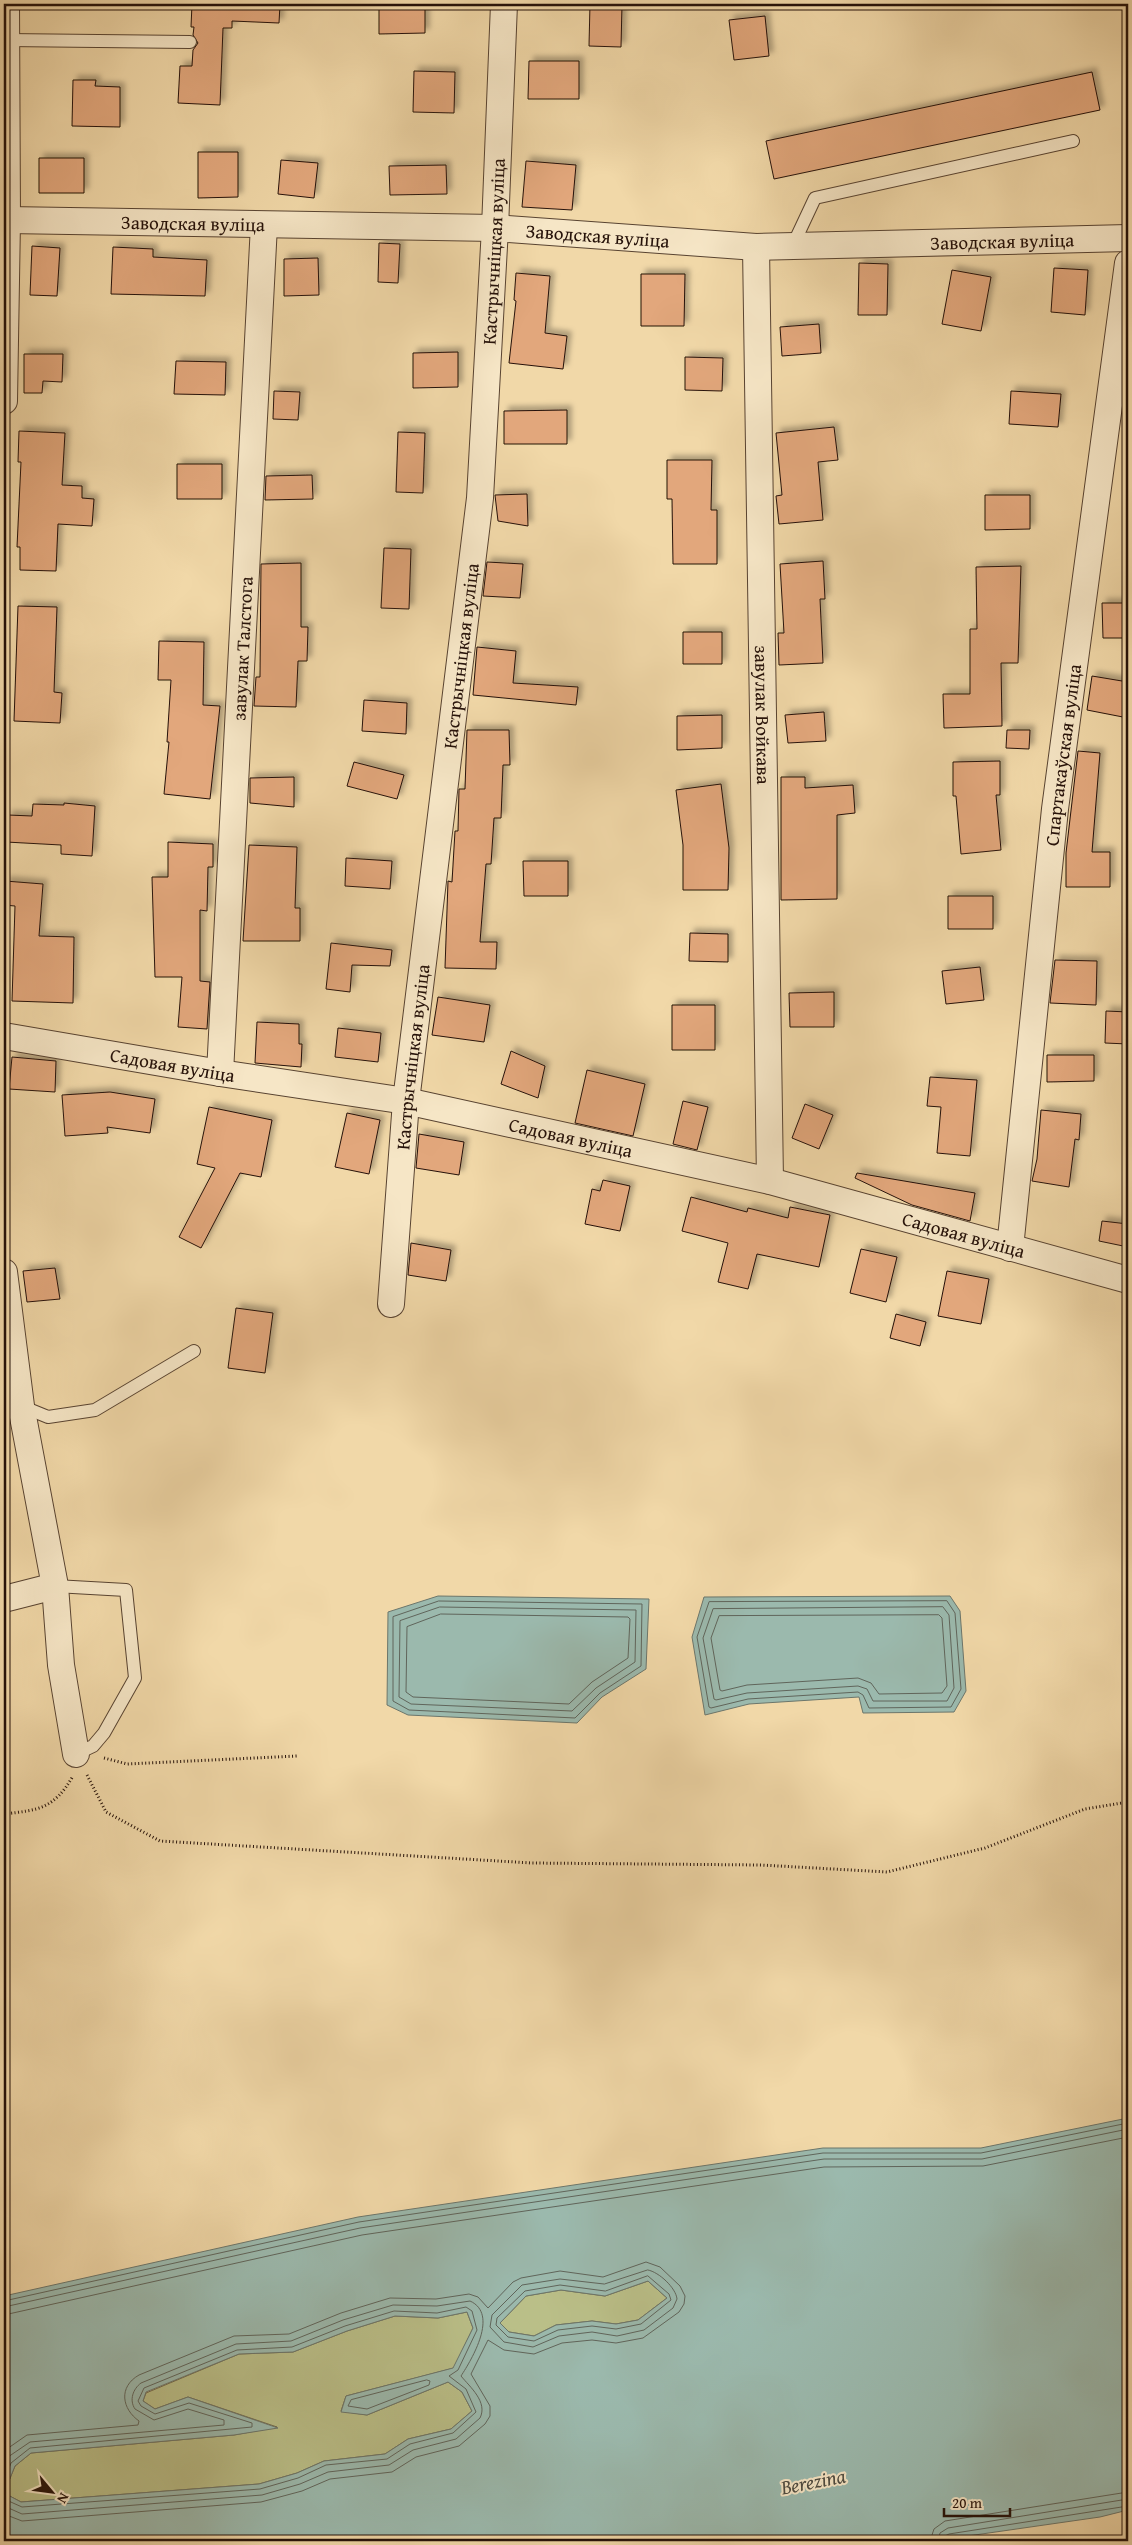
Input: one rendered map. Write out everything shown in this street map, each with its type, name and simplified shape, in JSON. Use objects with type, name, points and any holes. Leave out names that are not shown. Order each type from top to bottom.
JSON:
[{"type":"street","points":[[4,401],[7,220],[6,4]]},
{"type":"street","name":"Кастрычніцкая вуліца","points":[[391,1304],[406,1101],[480,498],[495,228],[504,4]]},
{"type":"street","name":"Заводская вуліца","points":[[7,220],[495,228],[756,247],[1128,238]]},
{"type":"street","name":"завулак Талстога","points":[[220,1073],[264,225]]},
{"type":"street","name":"завулак Войкава","points":[[756,247],[770,1182]]},
{"type":"street","name":"Спартакаўская вуліца","points":[[1010,1248],[1055,809],[1128,263]]},
{"type":"street","name":"Садовая вуліца","points":[[4,1036],[220,1073],[406,1101],[770,1182],[1128,1280]]},
{"type":"street","points":[[4,1272],[12,1408],[55,1586],[61,1665],[85,1750]]},
{"type":"street","points":[[4,1599],[55,1586]]},
{"type":"lane","points":[[6,40],[190,42]]},
{"type":"lane","points":[[792,247],[815,198],[1073,141]]},
{"type":"lane","points":[[12,1408],[48,1417],[95,1410],[194,1351]]},
{"type":"lane","points":[[55,1586],[126,1590],[135,1678],[104,1733],[85,1750]]},
{"type":"path","points":[[85,1750],[104,1759],[128,1764],[297,1756]]},
{"type":"path","points":[[85,1750],[106,1812],[160,1841],[532,1863],[760,1865],[887,1872],[985,1848],[1085,1808],[1128,1802]]},
{"type":"path","points":[[4,1814],[40,1810],[59,1796],[73,1777],[85,1750]]},
{"type":"green space","points":[[648,2281],[667,2298],[638,2320],[616,2324],[592,2321],[556,2325],[534,2336],[509,2332],[500,2323],[526,2296],[561,2290],[605,2296]]},
{"type":"green space","points":[[467,2312],[473,2328],[454,2368],[346,2396],[341,2411],[367,2415],[448,2382],[462,2392],[472,2411],[451,2429],[408,2439],[385,2454],[324,2461],[297,2473],[259,2484],[21,2502],[4,2493],[15,2466],[31,2453],[234,2435],[277,2427],[188,2397],[155,2409],[143,2401],[146,2393],[239,2354],[293,2352],[347,2331],[395,2316],[438,2318]]},
{"type":"water","points":[[438,1596],[649,1599],[646,1669],[602,1697],[577,1723],[408,1715],[387,1705],[388,1612]]},
{"type":"water","points":[[950,1596],[960,1611],[966,1691],[954,1712],[863,1713],[859,1697],[749,1704],[705,1715],[692,1637],[704,1597]]},
{"type":"water","name":"Berezina","points":[[1128,2118],[1128,2510],[1100,2517],[933,2541],[4,2541],[4,2493],[4,2296],[358,2217],[823,2148],[981,2148]],"holes":[[[648,2281],[667,2298],[638,2320],[616,2324],[592,2321],[556,2325],[534,2336],[509,2332],[500,2323],[526,2296],[561,2290],[605,2296]],[[467,2312],[473,2328],[453,2368],[346,2396],[341,2412],[367,2415],[448,2382],[462,2392],[472,2411],[451,2429],[408,2439],[385,2454],[324,2461],[297,2473],[259,2484],[21,2502],[4,2493],[15,2466],[31,2453],[234,2435],[278,2428],[188,2397],[155,2409],[143,2401],[146,2392],[239,2354],[293,2352],[347,2331],[395,2316],[438,2318]]]},
{"type":"building","points":[[192,4],[280,4],[279,23],[232,21],[232,28],[223,28],[220,105],[178,103],[180,66],[192,66],[193,50],[198,43],[193,35],[194,27],[191,27]]},
{"type":"building","points":[[379,4],[425,4],[425,33],[379,34]]},
{"type":"building","points":[[590,4],[622,4],[621,47],[589,46]]},
{"type":"building","points":[[765,16],[769,56],[734,60],[729,20]]},
{"type":"building","points":[[529,61],[579,61],[579,99],[528,99]]},
{"type":"building","points":[[414,71],[455,72],[454,113],[413,112]]},
{"type":"building","points":[[1092,72],[1100,110],[774,179],[766,141]]},
{"type":"building","points":[[73,80],[96,80],[95,86],[120,87],[120,127],[72,126]]},
{"type":"building","points":[[198,152],[238,152],[238,197],[198,198]]},
{"type":"building","points":[[39,158],[84,158],[84,193],[39,193]]},
{"type":"building","points":[[281,160],[318,163],[314,198],[278,194]]},
{"type":"building","points":[[526,161],[576,165],[572,210],[522,207]]},
{"type":"building","points":[[446,165],[447,194],[390,195],[389,166]]},
{"type":"building","points":[[379,243],[400,244],[398,283],[378,282]]},
{"type":"building","points":[[32,246],[60,248],[57,296],[30,295]]},
{"type":"building","points":[[113,247],[153,249],[153,257],[207,260],[205,296],[111,294]]},
{"type":"building","points":[[318,258],[319,295],[284,296],[284,259]]},
{"type":"building","points":[[859,263],[888,264],[887,315],[858,315]]},
{"type":"building","points":[[1054,268],[1088,270],[1085,315],[1051,312]]},
{"type":"building","points":[[952,270],[991,277],[981,331],[942,324]]},
{"type":"building","points":[[516,273],[550,276],[545,333],[567,336],[563,369],[509,363],[516,301],[514,300]]},
{"type":"building","points":[[641,274],[685,274],[684,326],[641,326]]},
{"type":"building","points":[[819,324],[821,353],[782,356],[780,327]]},
{"type":"building","points":[[458,352],[458,387],[413,388],[413,353]]},
{"type":"building","points":[[24,354],[63,354],[62,382],[43,381],[42,393],[24,393]]},
{"type":"building","points":[[685,357],[723,358],[722,391],[685,390]]},
{"type":"building","points":[[176,361],[226,362],[225,395],[174,394]]},
{"type":"building","points":[[274,391],[300,392],[298,420],[273,419]]},
{"type":"building","points":[[1011,391],[1061,394],[1058,427],[1009,424]]},
{"type":"building","points":[[567,410],[567,444],[504,444],[504,411]]},
{"type":"building","points":[[834,427],[838,460],[818,462],[823,520],[779,524],[776,496],[782,495],[776,433]]},
{"type":"building","points":[[19,431],[65,433],[62,485],[82,486],[82,498],[94,499],[92,526],[58,524],[56,571],[20,570],[20,547],[17,547],[21,462],[18,462]]},
{"type":"building","points":[[398,432],[425,433],[423,493],[396,492]]},
{"type":"building","points":[[667,460],[712,460],[711,510],[717,510],[717,564],[673,564],[672,499],[667,499]]},
{"type":"building","points":[[177,464],[222,464],[222,499],[177,499]]},
{"type":"building","points":[[312,475],[313,499],[265,500],[266,476]]},
{"type":"building","points":[[527,494],[528,526],[498,521],[495,495]]},
{"type":"building","points":[[985,495],[1030,495],[1030,529],[985,530]]},
{"type":"building","points":[[384,548],[411,549],[409,609],[381,608]]},
{"type":"building","points":[[823,561],[825,599],[820,599],[823,663],[779,665],[778,633],[784,633],[780,564]]},
{"type":"building","points":[[487,562],[523,564],[520,598],[483,596]]},
{"type":"building","points":[[301,563],[301,627],[308,627],[307,661],[298,661],[296,707],[254,706],[256,677],[260,677],[261,564]]},
{"type":"building","points":[[1021,566],[1018,663],[1001,663],[1002,726],[944,728],[943,694],[970,694],[970,629],[977,629],[976,567]]},
{"type":"building","points":[[1102,603],[1128,603],[1128,638],[1103,638]]},
{"type":"building","points":[[18,606],[57,607],[54,692],[62,693],[60,723],[14,721]]},
{"type":"building","points":[[683,632],[722,632],[722,664],[683,664]]},
{"type":"building","points":[[159,641],[204,642],[203,705],[220,706],[210,799],[164,794],[169,742],[167,742],[171,680],[158,680]]},
{"type":"building","points":[[477,647],[516,651],[513,683],[578,687],[576,705],[473,695]]},
{"type":"building","points":[[1092,676],[1128,682],[1128,718],[1087,710]]},
{"type":"building","points":[[364,700],[407,703],[406,734],[362,731]]},
{"type":"building","points":[[824,712],[826,741],[788,743],[785,715]]},
{"type":"building","points":[[722,715],[722,748],[677,750],[677,716]]},
{"type":"building","points":[[467,730],[509,730],[510,765],[503,765],[501,818],[494,818],[491,864],[486,864],[480,942],[497,942],[496,969],[445,968],[448,881],[452,882],[455,831],[458,831],[459,789],[465,789]]},
{"type":"building","points":[[1007,730],[1030,730],[1029,749],[1006,748]]},
{"type":"building","points":[[1078,751],[1100,753],[1092,852],[1110,852],[1110,887],[1066,887],[1066,853]]},
{"type":"building","points":[[1000,761],[1000,795],[996,795],[1001,850],[961,854],[956,796],[953,796],[953,762]]},
{"type":"building","points":[[354,762],[404,775],[397,799],[347,786]]},
{"type":"building","points":[[294,777],[294,807],[250,803],[250,778]]},
{"type":"building","points":[[781,777],[805,777],[805,788],[853,785],[855,813],[837,815],[837,899],[781,900]]},
{"type":"building","points":[[721,784],[729,848],[728,890],[683,890],[683,845],[676,790]]},
{"type":"building","points":[[64,803],[95,806],[92,856],[61,854],[61,845],[6,842],[8,815],[32,816],[33,804],[64,805]]},
{"type":"building","points":[[168,842],[213,844],[213,867],[208,867],[207,911],[200,910],[200,981],[210,982],[207,1029],[178,1027],[182,977],[155,977],[152,877],[168,877]]},
{"type":"building","points":[[249,845],[297,847],[295,908],[300,908],[300,941],[243,941]]},
{"type":"building","points":[[346,858],[392,861],[390,889],[345,886]]},
{"type":"building","points":[[523,861],[568,861],[568,896],[524,896]]},
{"type":"building","points":[[5,881],[43,884],[39,936],[74,937],[73,1003],[12,1001],[15,906],[4,905]]},
{"type":"building","points":[[948,896],[993,896],[993,929],[948,929]]},
{"type":"building","points":[[690,933],[728,934],[728,962],[689,961]]},
{"type":"building","points":[[331,943],[392,950],[390,966],[352,965],[350,992],[326,989]]},
{"type":"building","points":[[1055,960],[1097,961],[1096,1005],[1050,1003]]},
{"type":"building","points":[[980,967],[984,1000],[946,1004],[942,971]]},
{"type":"building","points":[[834,992],[834,1027],[790,1027],[789,993]]},
{"type":"building","points":[[438,997],[490,1005],[484,1042],[432,1035]]},
{"type":"building","points":[[672,1005],[715,1005],[715,1050],[672,1050]]},
{"type":"building","points":[[1106,1011],[1128,1012],[1128,1044],[1105,1043]]},
{"type":"building","points":[[257,1022],[299,1024],[299,1044],[302,1044],[301,1067],[255,1063]]},
{"type":"building","points":[[338,1028],[381,1033],[378,1062],[335,1057]]},
{"type":"building","points":[[511,1051],[545,1066],[538,1098],[501,1084]]},
{"type":"building","points":[[1047,1055],[1094,1055],[1094,1081],[1047,1082]]},
{"type":"building","points":[[12,1057],[56,1061],[55,1092],[9,1089]]},
{"type":"building","points":[[587,1070],[645,1084],[633,1136],[575,1123]]},
{"type":"building","points":[[930,1077],[977,1080],[970,1156],[937,1153],[941,1107],[927,1106]]},
{"type":"building","points":[[110,1092],[155,1099],[150,1133],[107,1127],[108,1133],[65,1136],[62,1095]]},
{"type":"building","points":[[683,1101],[708,1107],[697,1150],[673,1144]]},
{"type":"building","points":[[805,1104],[833,1115],[819,1149],[792,1138]]},
{"type":"building","points":[[209,1107],[272,1120],[261,1177],[240,1173],[201,1248],[179,1237],[215,1168],[197,1164]]},
{"type":"building","points":[[1041,1110],[1081,1114],[1079,1140],[1075,1139],[1069,1187],[1032,1181],[1037,1159]]},
{"type":"building","points":[[347,1113],[380,1120],[369,1174],[335,1167]]},
{"type":"building","points":[[419,1134],[464,1142],[459,1175],[416,1168]]},
{"type":"building","points":[[857,1173],[975,1193],[970,1221],[912,1205],[855,1178]]},
{"type":"building","points":[[603,1180],[630,1186],[620,1231],[585,1224],[592,1189],[600,1191]]},
{"type":"building","points":[[691,1197],[747,1212],[748,1208],[788,1218],[790,1207],[830,1215],[819,1267],[757,1254],[748,1289],[718,1282],[728,1243],[682,1231]]},
{"type":"building","points":[[1102,1221],[1128,1224],[1128,1247],[1099,1241]]},
{"type":"building","points":[[411,1243],[451,1250],[446,1281],[408,1275]]},
{"type":"building","points":[[861,1249],[897,1257],[886,1302],[850,1293]]},
{"type":"building","points":[[55,1268],[60,1299],[27,1302],[23,1271]]},
{"type":"building","points":[[947,1271],[989,1279],[981,1324],[938,1316]]},
{"type":"building","points":[[236,1308],[273,1313],[265,1373],[228,1368]]},
{"type":"building","points":[[896,1314],[926,1322],[920,1346],[890,1338]]}]
